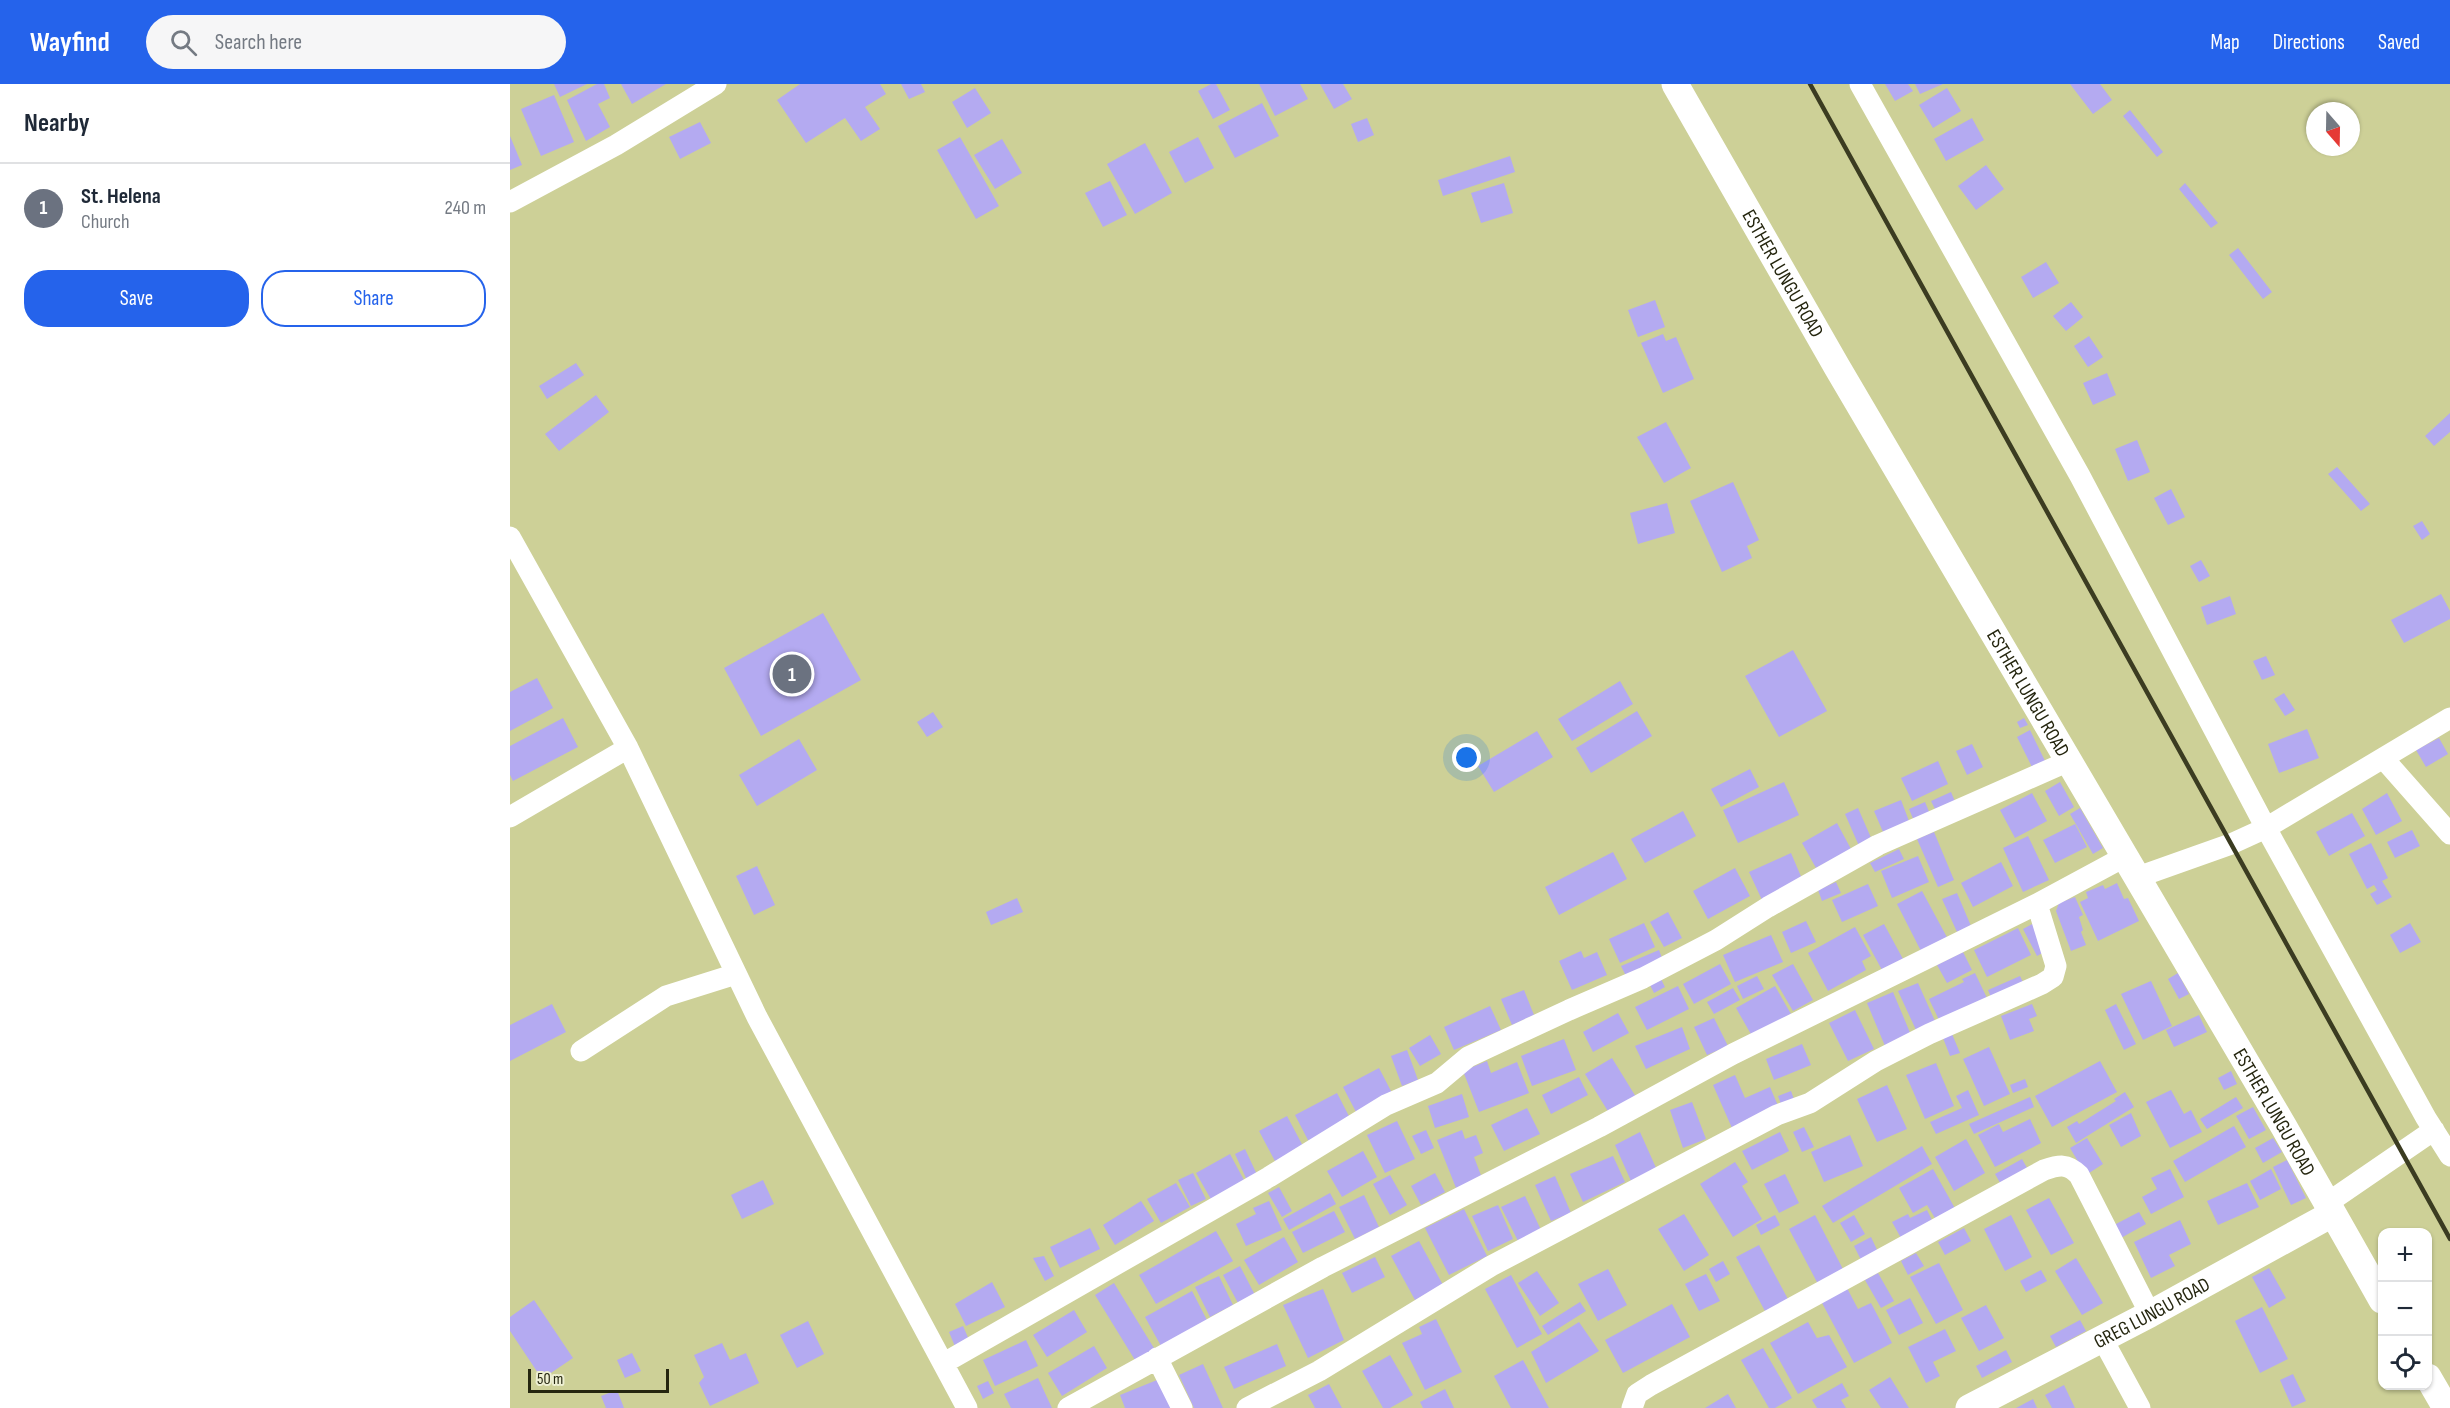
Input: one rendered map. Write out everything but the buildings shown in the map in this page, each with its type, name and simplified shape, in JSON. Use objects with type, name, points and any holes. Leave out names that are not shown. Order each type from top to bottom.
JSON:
[{"type":"street","points":[[510,202],[616,145],[716,84]]},
{"type":"street","name":"ESTHER LUNGU ROAD","points":[[1674,84],[1837,367],[2284,1127],[2378,1293]]},
{"type":"street","points":[[1860,84],[2080,476],[2266,828],[2450,1156]]},
{"type":"street","points":[[510,537],[628,748],[757,1017],[968,1408]]},
{"type":"street","points":[[1068,1408],[1323,1267],[1599,1127],[1712,1064],[2037,904],[2132,866],[2230,844],[2266,828],[2450,718]]},
{"type":"street","points":[[510,816],[628,748]]},
{"type":"street","points":[[2383,758],[2450,834]]},
{"type":"street","points":[[944,1363],[1269,1177],[1386,1105],[1437,1083],[1468,1058],[1643,978],[1716,940],[1777,901],[1878,845],[2069,760]]},
{"type":"street","points":[[1247,1408],[1346,1355],[1491,1266],[1777,1115],[1810,1103],[1876,1061],[2053,977],[2056,966],[2037,904]]},
{"type":"street","points":[[581,1051],[666,996],[736,974]]},
{"type":"street","points":[[2329,1209],[2434,1130]]},
{"type":"street","points":[[1632,1408],[1637,1394],[1651,1384],[2044,1170],[2061,1165],[2072,1167],[2079,1175],[2150,1314]]},
{"type":"street","name":"GREG LUNGU ROAD","points":[[1984,1404],[2150,1314],[2329,1209]]},
{"type":"street","points":[[2102,1338],[2140,1408]]},
{"type":"street","points":[[1158,1358],[1182,1408]]},
{"type":"street","points":[[2432,1385],[2446,1408]]},
{"type":"railway","points":[[1810,84],[2450,1239]]},
{"type":"place","name":"St. Helena","points":[[792,674]]}]
